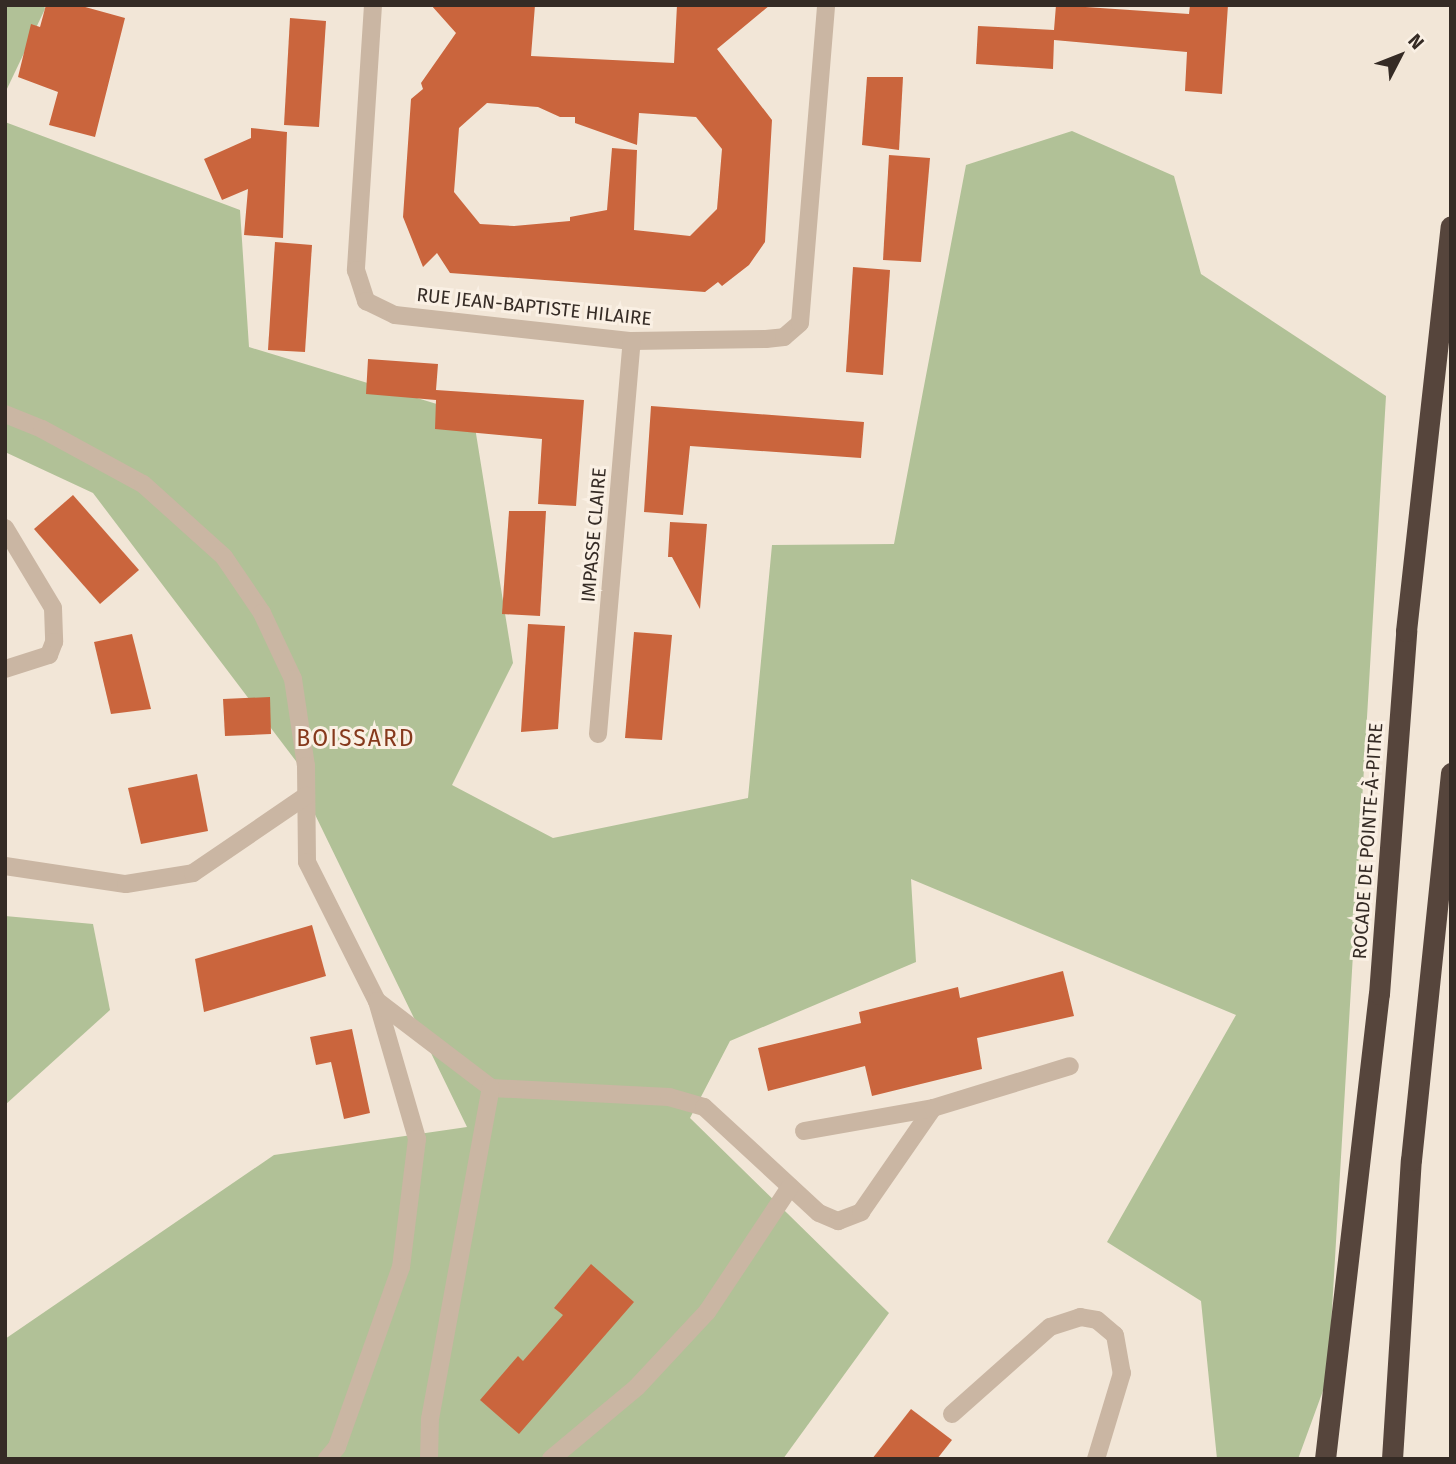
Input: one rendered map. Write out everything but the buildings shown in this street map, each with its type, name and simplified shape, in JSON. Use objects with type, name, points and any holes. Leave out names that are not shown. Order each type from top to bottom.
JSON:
[{"type":"highway","name":"ROCADE DE POINTE-À-PITRE","points":[[1325,1459],[1378,994],[1406,631],[1451,226]]},
{"type":"highway","points":[[1392,1459],[1411,1160],[1451,772]]},
{"type":"street","name":"RUE JEAN-BAPTISTE HILAIRE","points":[[373,5],[356,270],[366,300],[396,315],[632,341],[766,339],[784,337],[800,323],[826,5]]},
{"type":"street","name":"IMPASSE CLAIRE","points":[[598,734],[632,341]]},
{"type":"street","points":[[5,414],[42,429],[143,484],[224,557],[262,613],[293,679],[306,796],[307,862],[377,1000],[417,1139],[401,1267],[337,1447],[327,1459]]},
{"type":"street","points":[[5,528],[53,608],[54,642],[49,655],[5,669]]},
{"type":"street","points":[[5,866],[126,884],[193,873],[306,796]]},
{"type":"street","points":[[377,1000],[491,1088],[684,1099],[704,1107],[819,1213],[838,1221],[852,1218],[933,1108]]},
{"type":"street","points":[[804,1131],[933,1108],[1070,1066]]},
{"type":"street","points":[[429,1459],[430,1419],[491,1088]]},
{"type":"street","points":[[551,1459],[638,1387],[707,1312],[790,1187]]},
{"type":"street","points":[[952,1414],[1050,1327],[1080,1317],[1097,1320],[1115,1335],[1122,1373],[1096,1459]]},
{"type":"green space","points":[[5,5],[44,5],[45,9],[5,93]]},
{"type":"green space","points":[[5,122],[240,210],[249,347],[473,415],[513,663],[452,785],[553,838],[748,798],[772,545],[894,544],[966,165],[1072,131],[1174,176],[1201,274],[1386,396],[1328,1377],[1298,1459],[1217,1459],[1201,1301],[1107,1242],[1236,1015],[911,879],[916,962],[730,1041],[690,1118],[889,1313],[783,1459],[5,1459],[5,1339],[274,1155],[467,1127],[306,796],[305,773],[93,493],[5,452]]},
{"type":"green space","points":[[5,916],[93,924],[110,1010],[5,1105]]},
{"type":"district","name":"BOISSARD","points":[[356,738]]}]
